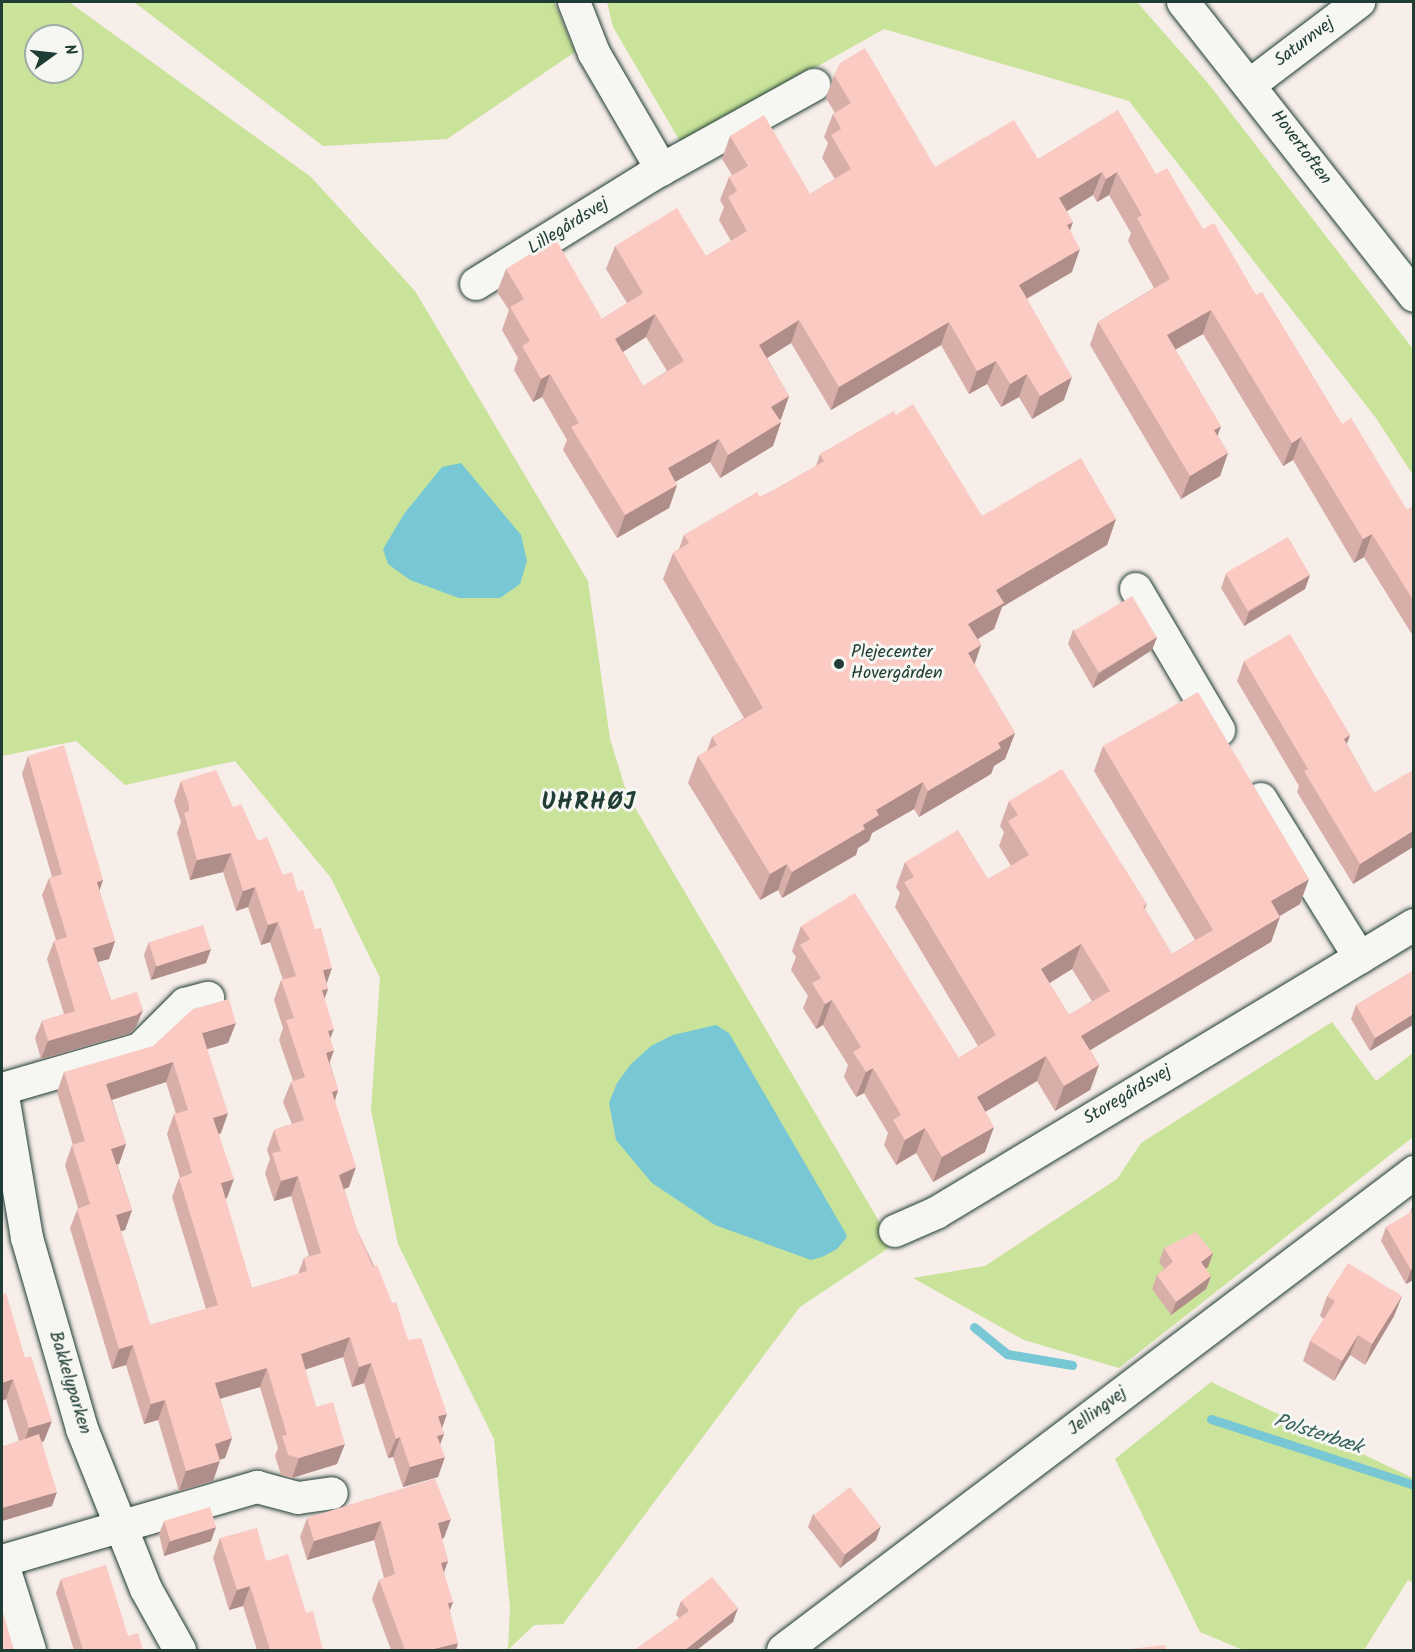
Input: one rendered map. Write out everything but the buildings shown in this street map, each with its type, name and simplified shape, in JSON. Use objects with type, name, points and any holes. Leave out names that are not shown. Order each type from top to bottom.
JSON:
[{"type":"main road","name":"Jellingvej","points":[[783,1650],[1413,1173]]},
{"type":"street","points":[[574,2],[594,53],[662,170]]},
{"type":"street","name":"Hovertoften","points":[[1183,2],[1251,84],[1413,296]]},
{"type":"street","name":"Saturnvej","points":[[1251,84],[1359,2]]},
{"type":"street","name":"Lillegårdsvej","points":[[476,284],[662,170],[814,85]]},
{"type":"street","points":[[1136,589],[1240,764],[1360,958]]},
{"type":"street","name":"Storegårdsvej","points":[[895,1231],[936,1213],[1413,926]]},
{"type":"street","name":"Bakkelyparken","points":[[180,1650],[146,1589],[118,1526],[14,1240],[2,1090],[140,1049],[185,1004],[208,998]]},
{"type":"street","points":[[30,1650],[2,1561],[257,1487],[298,1498],[332,1493]]},
{"type":"green space","points":[[2,2],[69,2],[311,177],[415,291],[588,581],[610,739],[627,794],[893,1245],[800,1307],[563,1624],[534,1625],[508,1650],[510,1608],[494,1439],[398,1244],[371,1110],[380,978],[331,878],[235,761],[125,785],[76,741],[2,756]]},
{"type":"green space","points":[[134,2],[554,2],[575,52],[447,139],[323,146]]},
{"type":"green space","points":[[607,2],[1137,2],[1207,82],[1413,349],[1413,475],[1376,418],[1129,101],[884,29],[681,143],[613,27]]},
{"type":"green space","points":[[1332,1022],[1376,1081],[1413,1053],[1413,1137],[1119,1368],[1024,1340],[913,1278],[985,1266],[1117,1179],[1141,1143]]},
{"type":"green space","points":[[1211,1382],[1413,1478],[1413,1583],[1408,1580],[1364,1650],[1243,1650],[1200,1632],[1115,1459]]},
{"type":"water","points":[[461,463],[521,535],[527,561],[520,584],[500,598],[459,598],[410,580],[388,564],[383,549],[404,514],[442,467]]},
{"type":"water","points":[[716,1025],[729,1033],[845,1232],[847,1237],[837,1249],[822,1257],[811,1260],[715,1225],[652,1183],[616,1140],[609,1103],[617,1083],[631,1064],[651,1046],[673,1035]]},
{"type":"waterway","name":"Polsterbæk","points":[[974,1327],[1007,1354],[1072,1365]]},
{"type":"waterway","name":"Polsterbæk","points":[[1211,1419],[1414,1485]]},
{"type":"place","name":"Plejecenter Hovergården","points":[[839,664]]},
{"type":"district","name":"UHRHØJ","points":[[589,803]]}]
